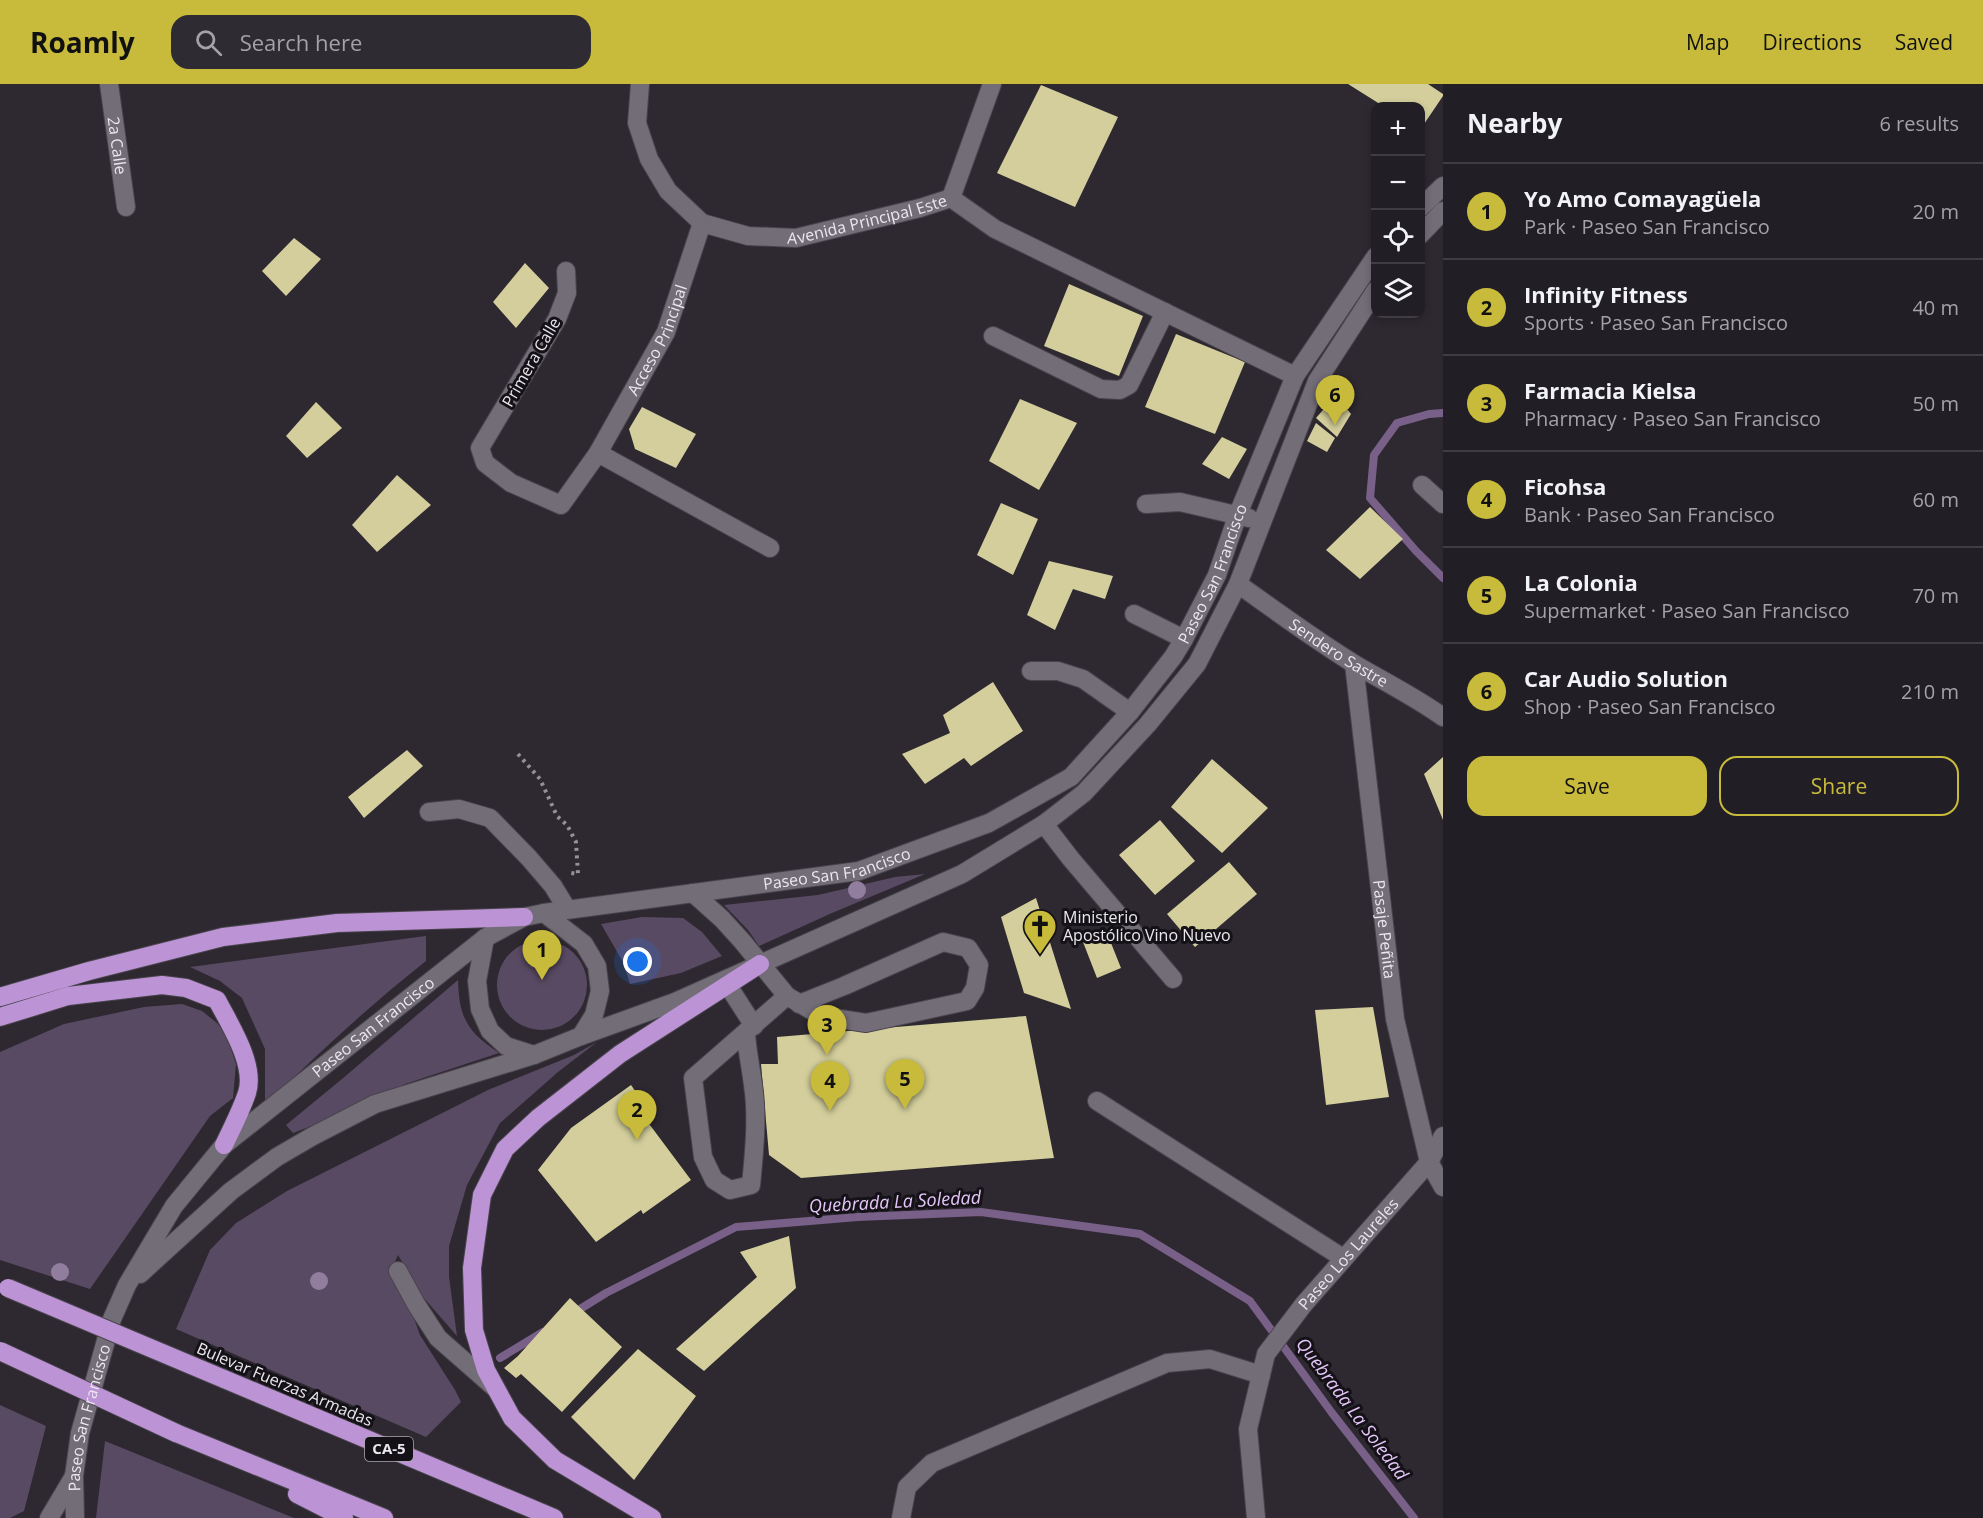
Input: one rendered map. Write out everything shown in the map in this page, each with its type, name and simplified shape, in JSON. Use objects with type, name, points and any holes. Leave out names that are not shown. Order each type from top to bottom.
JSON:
[{"type":"highway","points":[[0,997],[89,970],[223,936],[337,923],[524,917]]},
{"type":"highway","points":[[652,1518],[555,1460],[512,1418],[486,1370],[474,1330],[472,1268],[482,1195],[505,1149],[538,1118],[620,1054],[760,964]]},
{"type":"highway","points":[[0,1017],[69,996],[162,985],[186,988],[217,1000],[248,1068],[248,1091],[224,1145]]},
{"type":"highway","name":"Bulevar Fuerzas Armadas","points":[[4,1287],[554,1518]]},
{"type":"highway","points":[[0,1351],[179,1434],[344,1518]]},
{"type":"highway","points":[[179,1434],[384,1518]]},
{"type":"street","name":"2a Calle","points":[[109,84],[126,207]]},
{"type":"street","name":"Avenida Principal Este","points":[[640,84],[638,123],[649,159],[668,191],[702,223],[748,236],[796,238],[951,198],[995,229],[1295,376]]},
{"type":"street","points":[[951,198],[992,84]]},
{"type":"street","points":[[1425,203],[1443,186]]},
{"type":"street","points":[[1425,230],[1441,215]]},
{"type":"street","name":"Acceso Principal","points":[[480,448],[485,463],[511,483],[561,505],[598,453],[666,332],[702,223]]},
{"type":"street","name":"Paseo San Francisco","points":[[75,1518],[74,1476],[80,1433],[109,1330],[127,1285],[174,1206],[224,1145],[485,938],[524,917],[567,909],[859,871],[988,823],[1071,777],[1130,712],[1173,657],[1184,639],[1217,575],[1238,514],[1295,376],[1371,263]]},
{"type":"street","name":"Primera Calle","points":[[480,448],[557,319],[567,293],[566,271]]},
{"type":"street","name":"Paseo San Francisco","points":[[127,1285],[231,1191],[277,1157],[375,1104],[534,1056],[580,1036],[675,1002],[962,874],[1044,824],[1084,793],[1148,724],[1197,664],[1238,584],[1317,381],[1371,298]]},
{"type":"street","points":[[993,336],[1101,389],[1120,390],[1129,385],[1165,312]]},
{"type":"street","points":[[598,453],[770,548]]},
{"type":"street","points":[[1422,484],[1443,504]]},
{"type":"street","points":[[1146,504],[1180,501],[1262,522]]},
{"type":"street","name":"Sendero Sastre","points":[[1238,584],[1354,664],[1416,698],[1443,717]]},
{"type":"street","points":[[1134,614],[1184,639]]},
{"type":"street","name":"Pasaje Peñita","points":[[1354,664],[1395,1019],[1429,1162],[1443,1187]]},
{"type":"street","points":[[1031,671],[1058,671],[1083,679],[1130,712]]},
{"type":"street","points":[[429,812],[459,809],[490,818],[553,886],[567,909]]},
{"type":"street","points":[[1044,824],[1173,979]]},
{"type":"street","points":[[693,893],[722,919],[793,1000],[821,1016],[866,1023],[967,1001],[975,988],[979,964],[968,948],[943,942],[844,986],[793,1000],[750,1030],[693,1078],[703,1157],[714,1180],[730,1190],[751,1185],[754,1153],[754,1087],[747,1055],[750,1030],[727,984]]},
{"type":"street","points":[[544,913],[584,944],[597,966],[600,991],[594,1015],[580,1036]]},
{"type":"street","points":[[485,938],[477,981],[480,1009],[490,1031],[506,1046],[534,1056]]},
{"type":"street","points":[[1097,1101],[1343,1258]]},
{"type":"street","name":"Paseo Los Laureles","points":[[1256,1518],[1248,1429],[1266,1354],[1343,1258],[1429,1162],[1443,1136]]},
{"type":"street","points":[[398,1271],[438,1338],[496,1389]]},
{"type":"street","points":[[900,1518],[907,1487],[932,1463],[1167,1363],[1210,1359],[1261,1375]]},
{"type":"street","points":[[49,1518],[74,1476]]},
{"type":"path","points":[[518,754],[540,779],[557,816],[567,825],[576,842],[578,874],[567,873],[567,881]]},
{"type":"shaded area","points":[[925,874],[759,946],[748,930],[724,905],[818,895],[895,877]]},
{"type":"shaded area","points":[[642,917],[683,918],[702,932],[722,956],[681,973],[630,984],[623,962],[601,924]]},
{"type":"shaded area","points":[[426,936],[426,961],[343,1031],[265,1106],[265,1049],[242,998],[220,981],[190,967]]},
{"type":"shaded area","points":[[533,940],[551,940],[567,947],[580,960],[587,976],[587,994],[580,1010],[567,1023],[551,1030],[533,1030],[517,1023],[504,1010],[497,994],[497,976],[504,960],[517,947]]},
{"type":"shaded area","points":[[458,980],[460,1005],[467,1023],[480,1038],[499,1053],[405,1084],[351,1111],[293,1133],[286,1125]]},
{"type":"shaded area","points":[[182,1004],[202,1011],[226,1034],[236,1064],[233,1098],[210,1116],[90,1289],[0,1260],[0,1052],[64,1024],[144,1007]]},
{"type":"shaded area","points":[[597,1042],[558,1072],[500,1123],[467,1185],[449,1246],[449,1277],[457,1336],[423,1297],[398,1255],[392,1268],[420,1335],[461,1402],[426,1437],[176,1329],[210,1250],[236,1223],[287,1191],[488,1090],[574,1055]]},
{"type":"shaded area","points":[[0,1405],[46,1426],[24,1511],[10,1518],[0,1518]]},
{"type":"shaded area","points":[[105,1441],[294,1518],[96,1518]]},
{"type":"building","points":[[1348,84],[1428,84],[1443,94],[1425,123],[1425,102],[1377,102]]},
{"type":"building","points":[[1041,85],[1118,117],[1075,207],[997,173]]},
{"type":"building","points":[[294,238],[321,259],[286,296],[262,271]]},
{"type":"building","points":[[525,263],[549,288],[516,328],[493,302]]},
{"type":"building","points":[[1069,284],[1143,316],[1119,376],[1044,346]]},
{"type":"building","points":[[1176,334],[1245,362],[1215,434],[1145,407]]},
{"type":"building","points":[[1336,395],[1351,414],[1337,437],[1316,418]]},
{"type":"building","points":[[1020,399],[1077,423],[1039,490],[989,461]]},
{"type":"building","points":[[316,402],[342,428],[307,458],[286,436]]},
{"type":"building","points":[[642,407],[696,434],[676,468],[635,449],[629,429]]},
{"type":"building","points":[[1316,423],[1335,438],[1327,452],[1307,441]]},
{"type":"building","points":[[1222,437],[1247,449],[1229,479],[1202,464]]},
{"type":"building","points":[[397,475],[431,505],[377,552],[352,525]]},
{"type":"building","points":[[1001,503],[1038,519],[1013,575],[977,555]]},
{"type":"building","points":[[1370,507],[1403,539],[1360,579],[1326,550]]},
{"type":"building","points":[[1049,561],[1113,576],[1105,599],[1073,589],[1055,630],[1027,615]]},
{"type":"building","points":[[993,682],[1023,731],[971,766],[964,758],[925,784],[902,754],[950,733],[943,715]]},
{"type":"building","points":[[407,750],[423,766],[364,818],[348,797]]},
{"type":"building","points":[[1443,757],[1443,820],[1424,774]]},
{"type":"building","points":[[1212,759],[1268,808],[1222,853],[1171,807]]},
{"type":"building","points":[[1160,820],[1195,861],[1155,895],[1119,855]]},
{"type":"building","points":[[1229,862],[1257,894],[1195,947],[1167,914]]},
{"type":"building","points":[[1036,898],[1071,1009],[1024,993],[1001,917]]},
{"type":"building","points":[[1107,933],[1121,968],[1097,978],[1083,942]]},
{"type":"building","points":[[1373,1007],[1389,1097],[1326,1105],[1315,1010]]},
{"type":"building","points":[[1026,1016],[1054,1158],[801,1178],[769,1155],[761,1064],[778,1064],[777,1037]]},
{"type":"building","points":[[631,1085],[650,1112],[644,1117],[691,1180],[643,1214],[641,1210],[596,1242],[538,1170],[571,1128]]},
{"type":"building","points":[[789,1236],[796,1288],[704,1371],[676,1349],[757,1277],[740,1252]]},
{"type":"building","points":[[570,1298],[622,1347],[562,1412],[521,1374],[516,1378],[504,1368],[518,1356]]},
{"type":"building","points":[[638,1349],[696,1396],[634,1480],[571,1417]]},
{"type":"waterway","points":[[1443,413],[1429,414],[1397,423],[1374,455],[1370,498],[1443,578]]},
{"type":"waterway","name":"Quebrada La Soledad","points":[[572,1314],[606,1293],[736,1227],[858,1217],[981,1212],[1140,1234],[1250,1301],[1332,1413],[1414,1518]]},
{"type":"waterway","name":"Quebrada La Soledad","points":[[500,1358],[543,1332]]},
{"type":"place","name":"Car Audio Solution","points":[[1335,425]]},
{"type":"place","name":"Ministerio Apostólico Vino Nuevo","points":[[1040,955]]},
{"type":"place","name":"Yo Amo Comayagüela","points":[[542,980]]},
{"type":"place","name":"Farmacia Kielsa","points":[[827,1055]]},
{"type":"place","name":"La Colonia","points":[[905,1109]]},
{"type":"place","name":"Ficohsa","points":[[830,1111]]},
{"type":"place","name":"Infinity Fitness","points":[[637,1140]]}]
